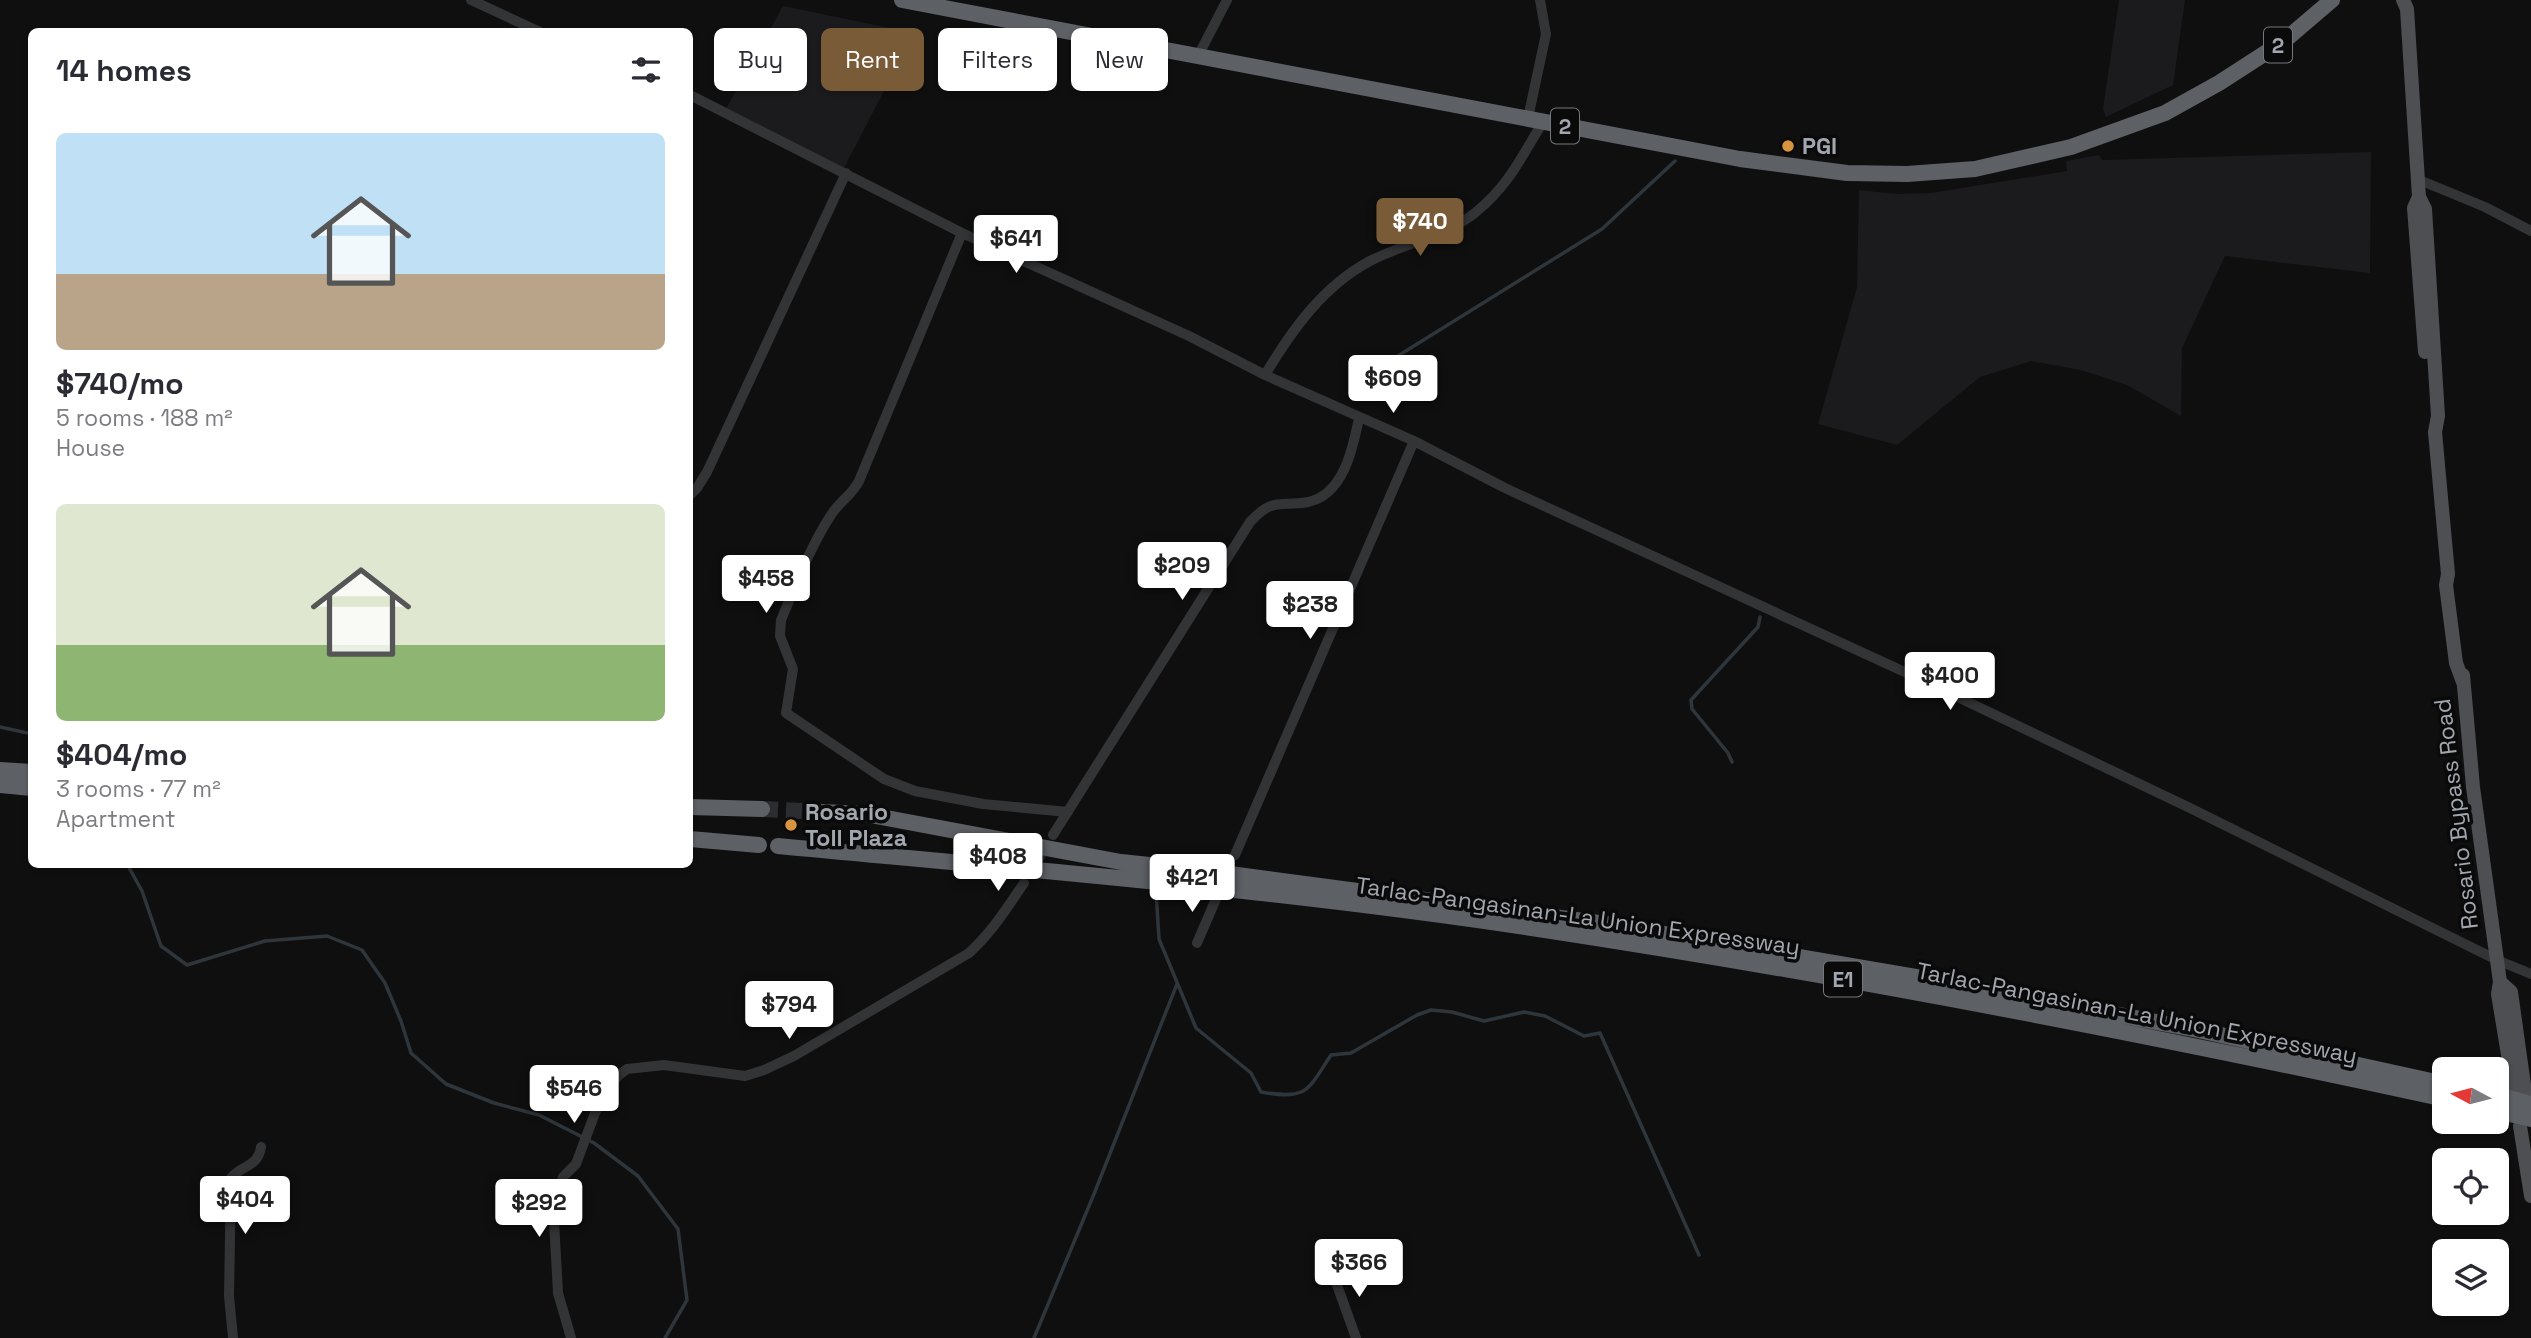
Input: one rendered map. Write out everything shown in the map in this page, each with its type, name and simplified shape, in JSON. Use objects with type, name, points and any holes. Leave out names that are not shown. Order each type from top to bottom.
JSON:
[{"type":"highway","name":"2","points":[[902,0],[1788,167],[1847,173],[1907,174],[1975,169],[2071,147],[2165,113],[2219,83],[2284,41],[2332,0]]},
{"type":"highway","points":[[0,770],[28,772]]},
{"type":"highway","points":[[0,785],[28,788]]},
{"type":"highway","points":[[693,807],[762,809]]},
{"type":"highway","name":"Tarlac-Pangasinan-La Union Expressway","points":[[822,812],[865,814],[1121,862],[1606,924],[1958,984],[2198,1030],[2432,1081]]},
{"type":"highway","points":[[693,839],[759,845]]},
{"type":"highway","name":"Tarlac-Pangasinan-La Union Expressway","points":[[778,846],[1236,890],[1543,929],[1945,996],[2202,1046],[2432,1096]]},
{"type":"highway","points":[[2510,1118],[2528,1128]]},
{"type":"main road","name":"Rosario Bypass Road","points":[[2403,0],[2407,9],[2419,198],[2414,208],[2429,417],[2435,432],[2448,574],[2446,585],[2456,663],[2463,682],[2473,787],[2501,982],[2498,994],[2524,1096]]},
{"type":"main road","points":[[2528,1128],[2531,1196]]},
{"type":"street","points":[[471,0],[531,28]]},
{"type":"street","points":[[1198,55],[1227,0]]},
{"type":"street","points":[[1265,375],[1285,342],[1306,316],[1350,274],[1370,261],[1449,230],[1485,204],[1518,167],[1536,120],[1546,34],[1540,0]]},
{"type":"street","points":[[693,97],[962,233],[1189,336],[1265,375],[1414,442],[1505,488],[1922,680],[2190,808],[2497,960],[2531,974]]},
{"type":"street","points":[[693,492],[706,472],[846,173]]},
{"type":"street","points":[[2417,178],[2485,207],[2531,231]]},
{"type":"street","points":[[962,233],[859,481],[850,495],[832,512],[823,528],[781,620],[780,636],[793,670],[786,713],[884,779],[915,791],[983,804],[1068,812]]},
{"type":"street","points":[[1053,835],[1250,522],[1270,505],[1310,501],[1326,493],[1344,470],[1352,450],[1359,418]]},
{"type":"street","points":[[1235,855],[1414,442]]},
{"type":"street","points":[[571,1338],[558,1293],[554,1221],[557,1193],[563,1177],[576,1164],[595,1113],[607,1090],[627,1069],[668,1065],[745,1076],[794,1056],[969,953],[1000,921],[1024,883]]},
{"type":"street","points":[[1198,943],[1216,899]]},
{"type":"street","points":[[233,1338],[229,1296],[231,1178],[255,1163],[260,1157],[261,1147]]},
{"type":"street","points":[[1332,1271],[1356,1338]]},
{"type":"shaded area","points":[[2119,0],[2185,0],[2173,85],[2106,117],[2103,109]]},
{"type":"shaded area","points":[[783,6],[890,28],[821,28],[821,91],[884,91],[844,168],[723,114],[736,91],[807,91],[807,28],[771,28]]},
{"type":"shaded area","points":[[2371,152],[2370,273],[2225,256],[2182,348],[2181,416],[2127,385],[2081,370],[2031,361],[1980,377],[1897,445],[1818,424],[1857,287],[1859,190],[1895,194],[1931,193],[2067,171],[2066,161],[2099,155],[2102,160]]},
{"type":"waterway","points":[[1364,377],[1602,229],[1675,161]]},
{"type":"waterway","points":[[1732,762],[1728,753],[1692,709],[1691,700],[1758,627],[1760,617]]},
{"type":"waterway","points":[[0,727],[28,733]]},
{"type":"waterway","points":[[129,868],[142,891],[161,946],[187,965],[265,941],[327,936],[362,950],[385,983],[411,1053],[446,1084],[494,1103],[539,1115],[594,1143],[638,1176],[678,1229],[687,1300],[665,1338]]},
{"type":"waterway","points":[[1156,891],[1159,939],[1196,1028],[1251,1073],[1261,1092],[1288,1095],[1305,1090],[1331,1055],[1351,1053],[1417,1015],[1431,1010],[1452,1012],[1484,1021],[1524,1012],[1545,1016],[1584,1036],[1600,1033],[1699,1255]]},
{"type":"waterway","points":[[1034,1338],[1177,984]]},
{"type":"tunnel","points":[[762,809],[822,812]]},
{"type":"tunnel","points":[[1029,875],[1048,843]]},
{"type":"place","name":"PGI","points":[[1788,146]]},
{"type":"place","name":"Rosario Toll Plaza","points":[[791,825]]}]
